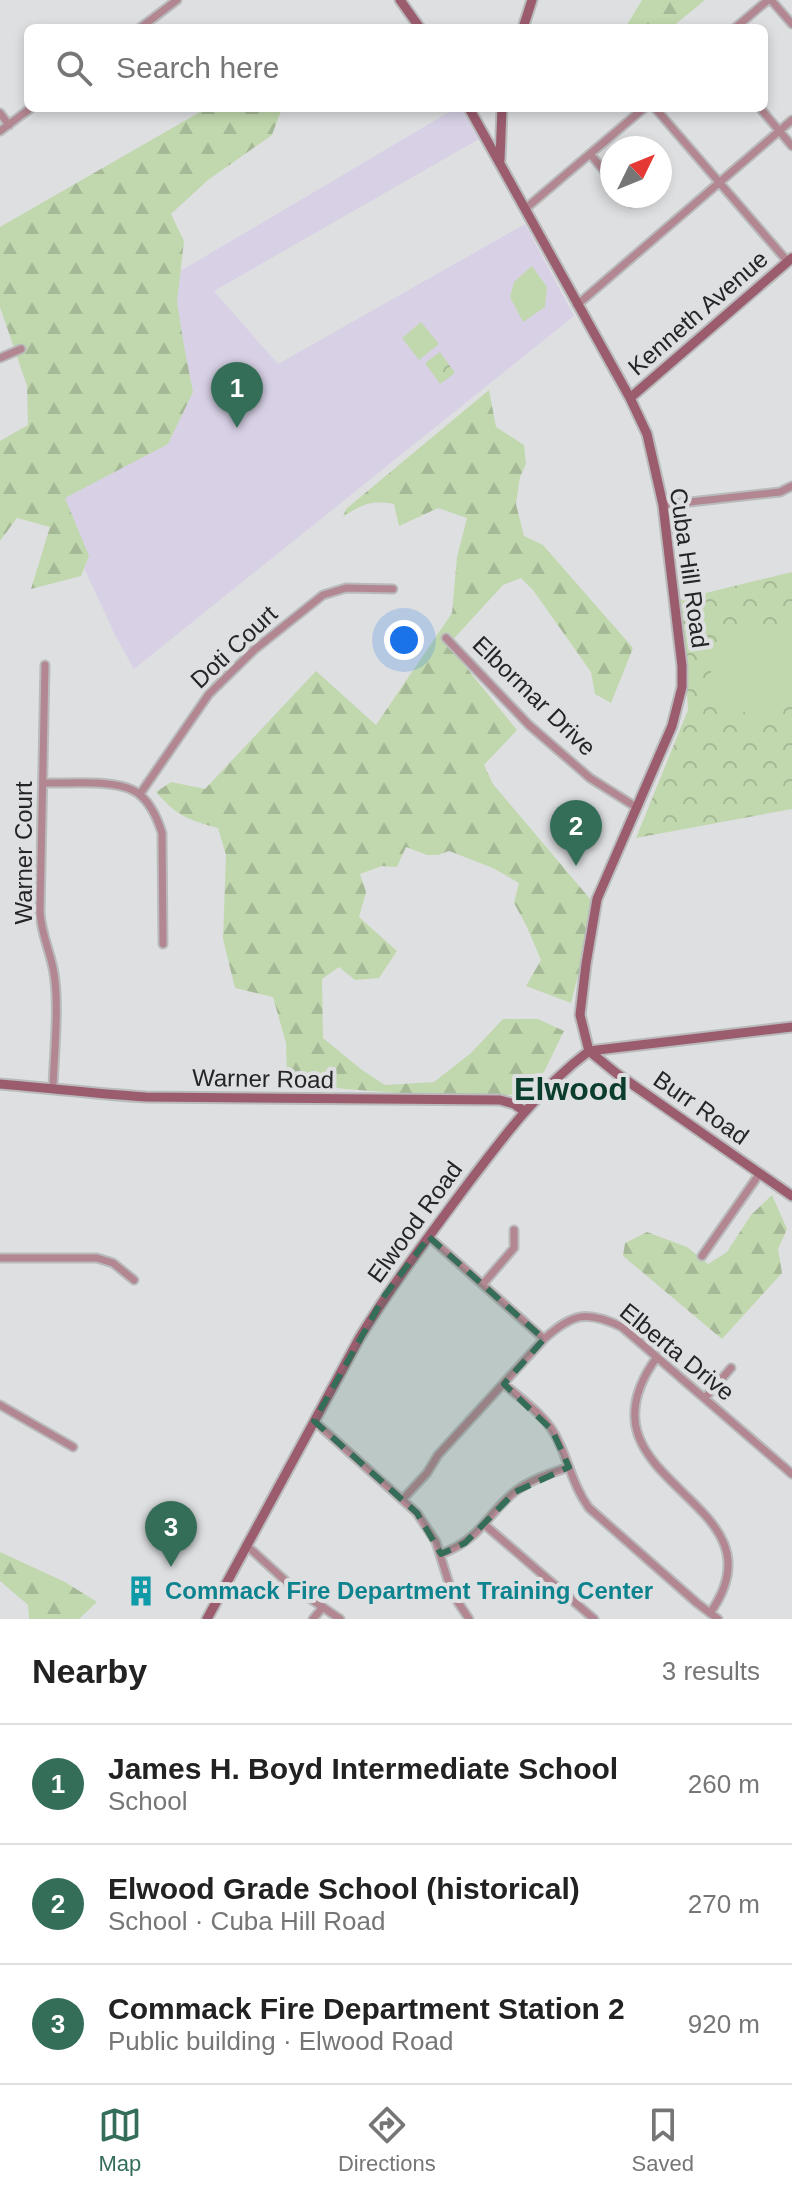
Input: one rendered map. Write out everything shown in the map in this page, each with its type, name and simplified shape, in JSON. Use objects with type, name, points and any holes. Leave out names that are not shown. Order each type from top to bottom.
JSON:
[{"type":"main road","points":[[400,0],[417,24]]},
{"type":"main road","points":[[524,24],[532,0]]},
{"type":"main road","name":"Cuba Hill Road","points":[[471,112],[630,398],[647,434],[663,505],[682,687],[672,726],[597,899],[580,1015],[589,1051]]},
{"type":"main road","points":[[500,164],[502,112]]},
{"type":"main road","name":"Kenneth Avenue","points":[[630,398],[790,260]]},
{"type":"main road","points":[[589,1051],[792,1027]]},
{"type":"main road","name":"Elwood Road","points":[[207,1619],[360,1337],[393,1285],[524,1111],[564,1070],[589,1051]]},
{"type":"main road","name":"Burr Road","points":[[589,1051],[792,1196]]},
{"type":"main road","name":"Warner Road","points":[[0,1084],[146,1097],[500,1100],[524,1111]]},
{"type":"street","points":[[145,24],[177,0]]},
{"type":"street","points":[[740,24],[770,0],[792,24]]},
{"type":"street","points":[[0,131],[26,112]]},
{"type":"street","points":[[525,209],[639,112]]},
{"type":"street","points":[[658,112],[790,260]]},
{"type":"street","points":[[763,112],[792,146]]},
{"type":"street","points":[[0,113],[9,125]]},
{"type":"street","points":[[577,305],[792,120]]},
{"type":"street","points":[[590,154],[600,166]]},
{"type":"street","points":[[0,358],[21,349]]},
{"type":"street","points":[[663,505],[780,492],[792,486]]},
{"type":"street","name":"Doti Court","points":[[140,794],[209,694],[265,641],[323,595],[346,588],[393,589]]},
{"type":"street","name":"Elbormar Drive","points":[[446,638],[529,725],[590,778],[636,807]]},
{"type":"street","name":"Warner Court","points":[[45,665],[40,912],[55,987],[53,1088]]},
{"type":"street","points":[[43,783],[120,786],[140,794],[157,819],[162,833],[163,944]]},
{"type":"street","points":[[702,1256],[760,1173]]},
{"type":"street","points":[[483,1284],[514,1248],[514,1230]]},
{"type":"street","points":[[429,1237],[544,1339]]},
{"type":"street","points":[[0,1258],[97,1258],[113,1263],[134,1280]]},
{"type":"street","name":"Elberta Drive","points":[[403,1499],[427,1473],[438,1455],[544,1339],[558,1327],[583,1315],[601,1317],[622,1327],[792,1474]]},
{"type":"street","points":[[657,1357],[640,1384],[637,1401],[637,1415],[645,1444],[665,1469],[710,1508]]},
{"type":"street","points":[[705,1398],[731,1368]]},
{"type":"street","points":[[504,1384],[552,1430],[581,1497],[589,1508],[718,1619]]},
{"type":"street","points":[[0,1405],[73,1447]]},
{"type":"street","points":[[314,1421],[417,1513],[441,1554],[452,1593],[467,1618]]},
{"type":"street","points":[[441,1554],[465,1543],[515,1492],[530,1482],[569,1467]]},
{"type":"street","points":[[485,1525],[594,1619]]},
{"type":"street","points":[[246,1545],[289,1584],[340,1619]]},
{"type":"street","points":[[710,1613],[730,1586],[735,1564]]},
{"type":"street","points":[[313,1619],[323,1607]]},
{"type":"highlighted area","points":[[429,1237],[544,1339],[504,1384],[552,1430],[569,1467],[515,1492],[465,1543],[441,1554],[417,1513],[314,1421],[385,1295]]},
{"type":"shaded area","points":[[449,112],[463,112],[479,139],[214,291],[278,364],[525,224],[574,316],[134,669],[84,568],[53,492],[25,363]]},
{"type":"green space","points":[[642,0],[705,0],[676,24],[627,24]]},
{"type":"green space","points":[[200,112],[281,112],[272,135],[208,180],[171,214],[184,241],[177,302],[193,392],[168,444],[65,498],[89,556],[81,576],[31,589],[50,527],[17,518],[0,541],[0,441],[28,425],[27,386],[0,307],[0,227]]},
{"type":"green space","points":[[532,266],[547,287],[545,307],[523,322],[510,297],[514,282]]},
{"type":"green space","points":[[421,322],[439,344],[419,360],[402,338]]},
{"type":"green space","points":[[440,352],[455,373],[440,384],[425,363]]},
{"type":"green space","points":[[489,390],[496,427],[524,445],[526,464],[520,477],[516,504],[524,536],[543,545],[633,648],[611,703],[595,694],[591,672],[533,590],[521,578],[503,585],[448,645],[517,730],[484,765],[493,784],[596,906],[571,1003],[526,986],[541,960],[514,903],[519,883],[493,868],[449,851],[427,855],[406,847],[397,867],[382,866],[360,874],[366,892],[359,917],[397,951],[379,978],[355,980],[339,967],[322,979],[323,1038],[385,1085],[434,1082],[471,1053],[503,1019],[538,1019],[564,1031],[544,1072],[510,1095],[413,1094],[345,1089],[287,1080],[286,1043],[273,997],[235,988],[223,939],[226,855],[218,828],[184,816],[156,792],[171,782],[205,789],[316,671],[376,725],[452,613],[457,557],[467,518],[438,508],[399,526],[394,504],[379,503],[361,506],[343,517],[346,509]]},
{"type":"green space","points":[[792,572],[792,809],[636,838],[688,710],[681,599]]},
{"type":"green space","points":[[790,629],[792,696],[784,697],[767,725],[702,688],[727,644],[737,649],[740,635]]},
{"type":"green space","points":[[772,1195],[787,1229],[778,1249],[782,1273],[722,1339],[623,1256],[625,1243],[647,1232],[687,1247],[708,1264],[727,1252],[751,1215]]},
{"type":"green space","points":[[0,1552],[65,1582],[97,1602],[79,1619],[29,1619],[28,1605],[0,1581]]},
{"type":"place","name":"James H. Boyd Intermediate School","points":[[237,428]]},
{"type":"place","name":"Elwood Grade School (historical)","points":[[576,866]]},
{"type":"place","name":"Commack Fire Department Station 2","points":[[171,1567]]},
{"type":"place","name":"Commack Fire Department Training Center","points":[[141,1591]]},
{"type":"district","name":"Elwood","points":[[571,1089]]}]
